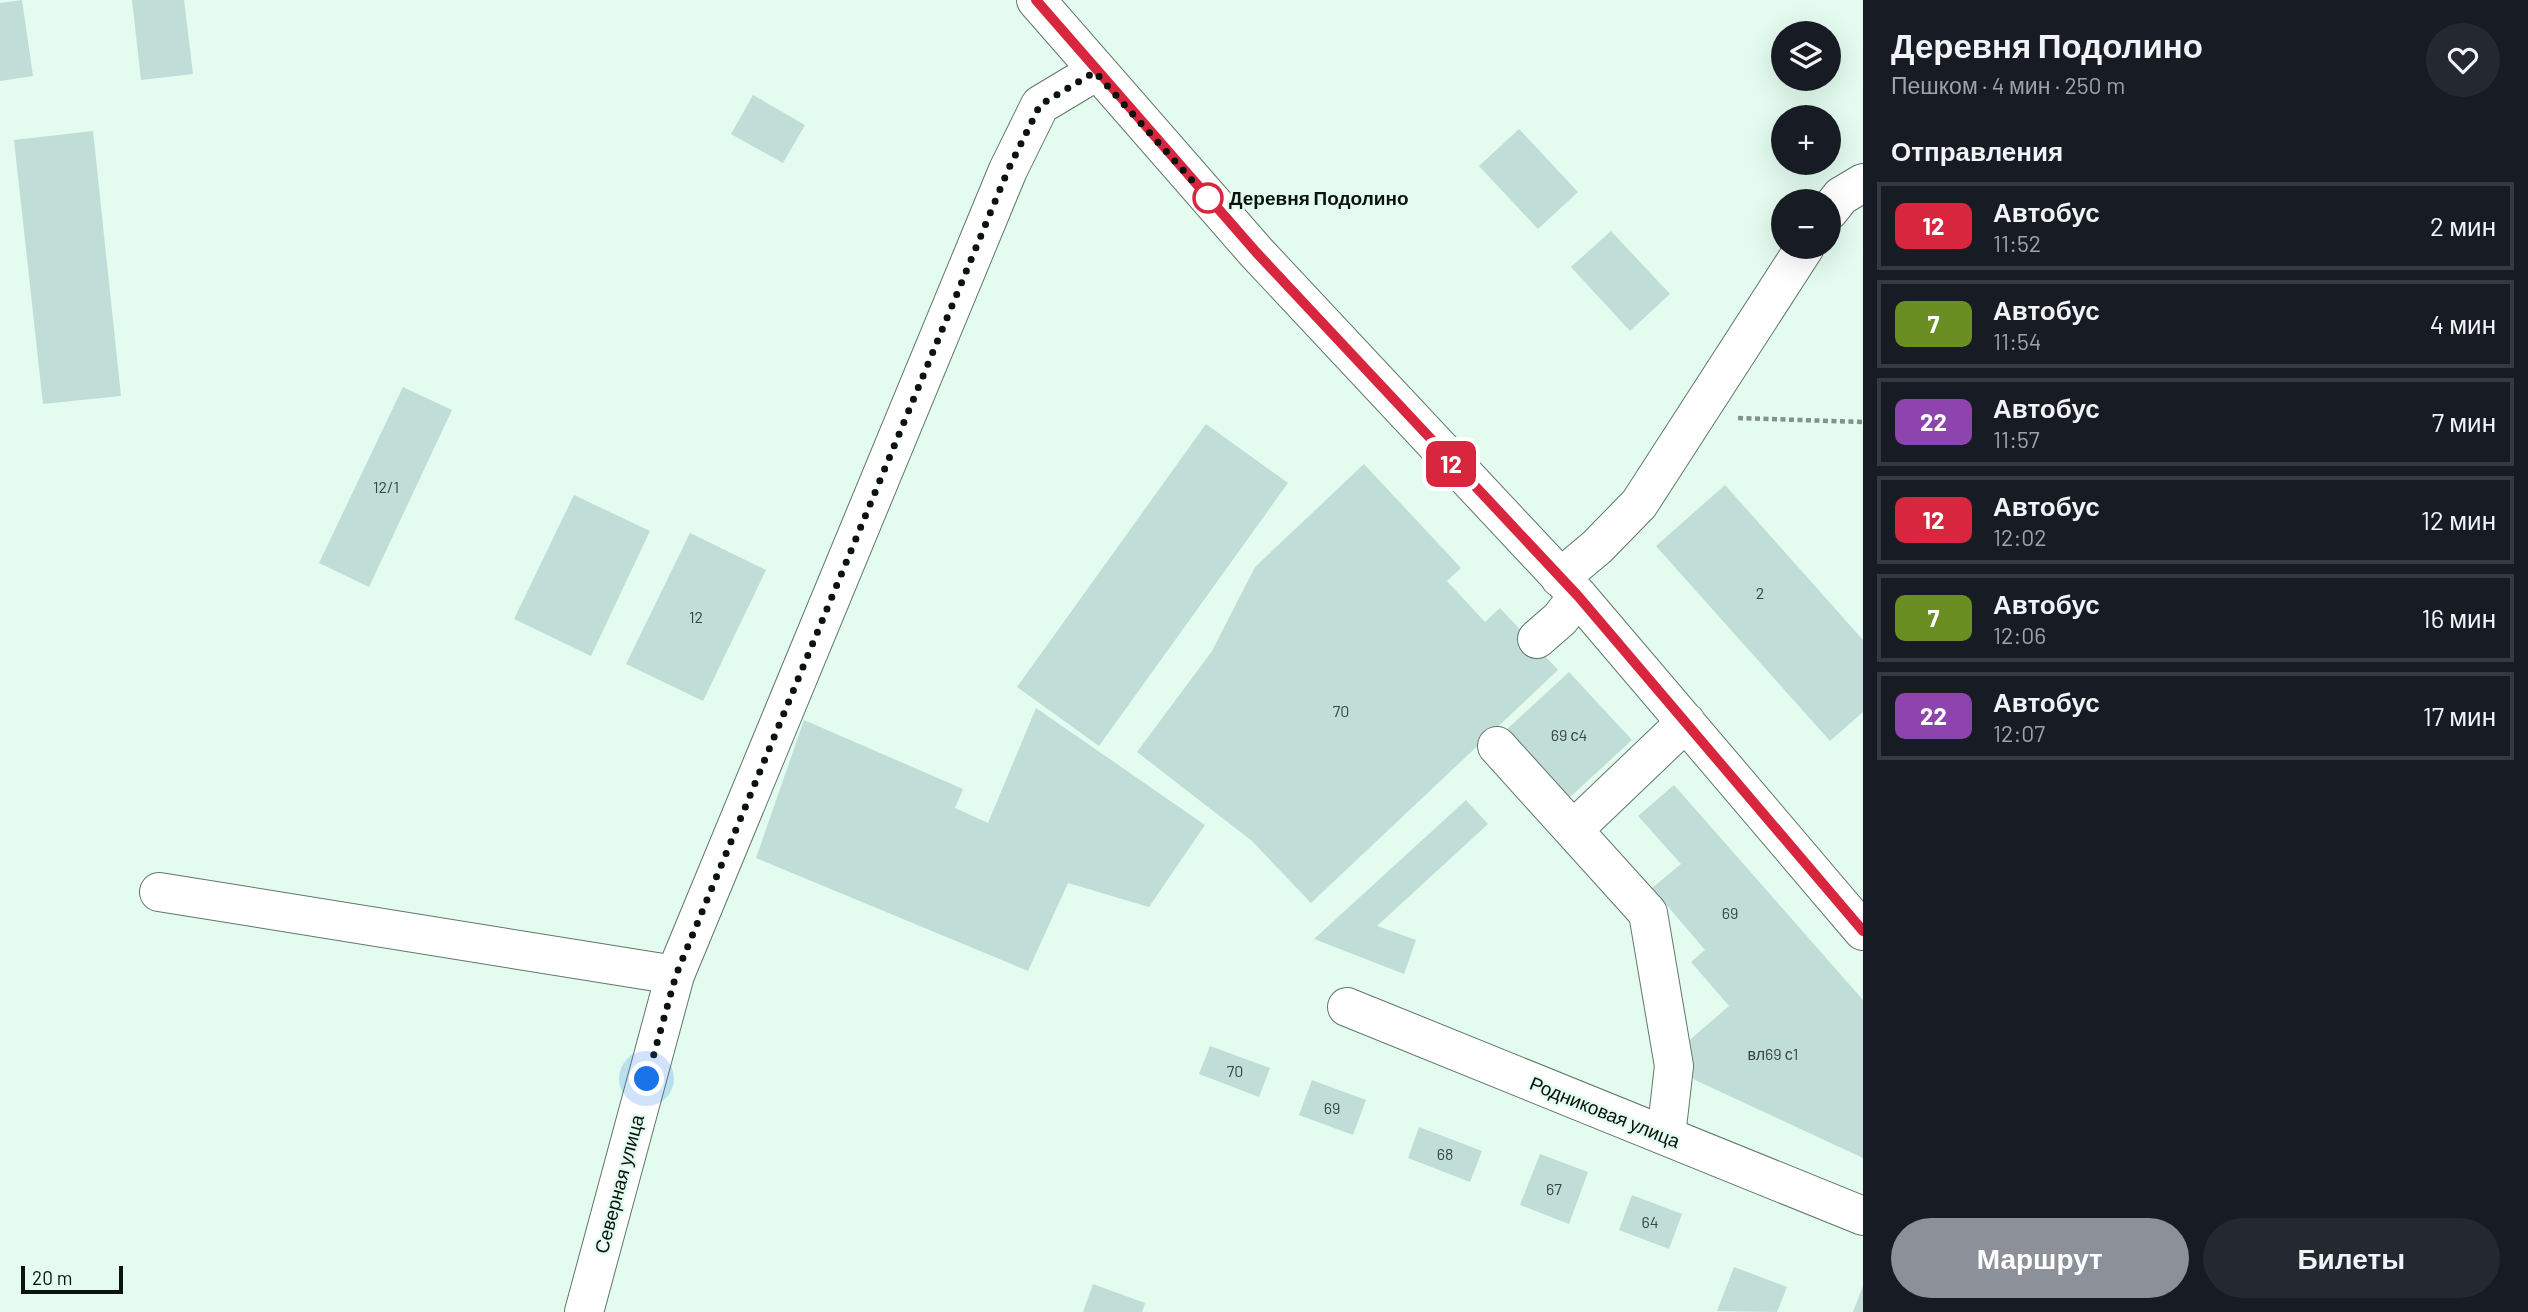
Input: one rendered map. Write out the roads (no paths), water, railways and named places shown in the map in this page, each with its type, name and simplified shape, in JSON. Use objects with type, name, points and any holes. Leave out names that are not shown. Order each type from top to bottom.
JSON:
[{"type":"street","points":[[1036,0],[1095,72],[1274,272],[1569,587],[1863,931]]},
{"type":"street","name":"Северная улица","points":[[584,1312],[676,975],[1008,170],[1040,105],[1095,72]]},
{"type":"street","points":[[1841,196],[1863,183]]},
{"type":"street","points":[[1538,639],[1560,619],[1569,587],[1597,547],[1639,504],[1698,417],[1797,259]]},
{"type":"street","points":[[1573,830],[1686,722]]},
{"type":"street","points":[[1497,746],[1648,913],[1674,1066],[1666,1136]]},
{"type":"street","points":[[159,892],[676,975]]},
{"type":"street","name":"Родниковая улица","points":[[1347,1007],[1863,1216]]},
{"type":"place","name":"Деревня Подолино","points":[[1208,198]]}]
